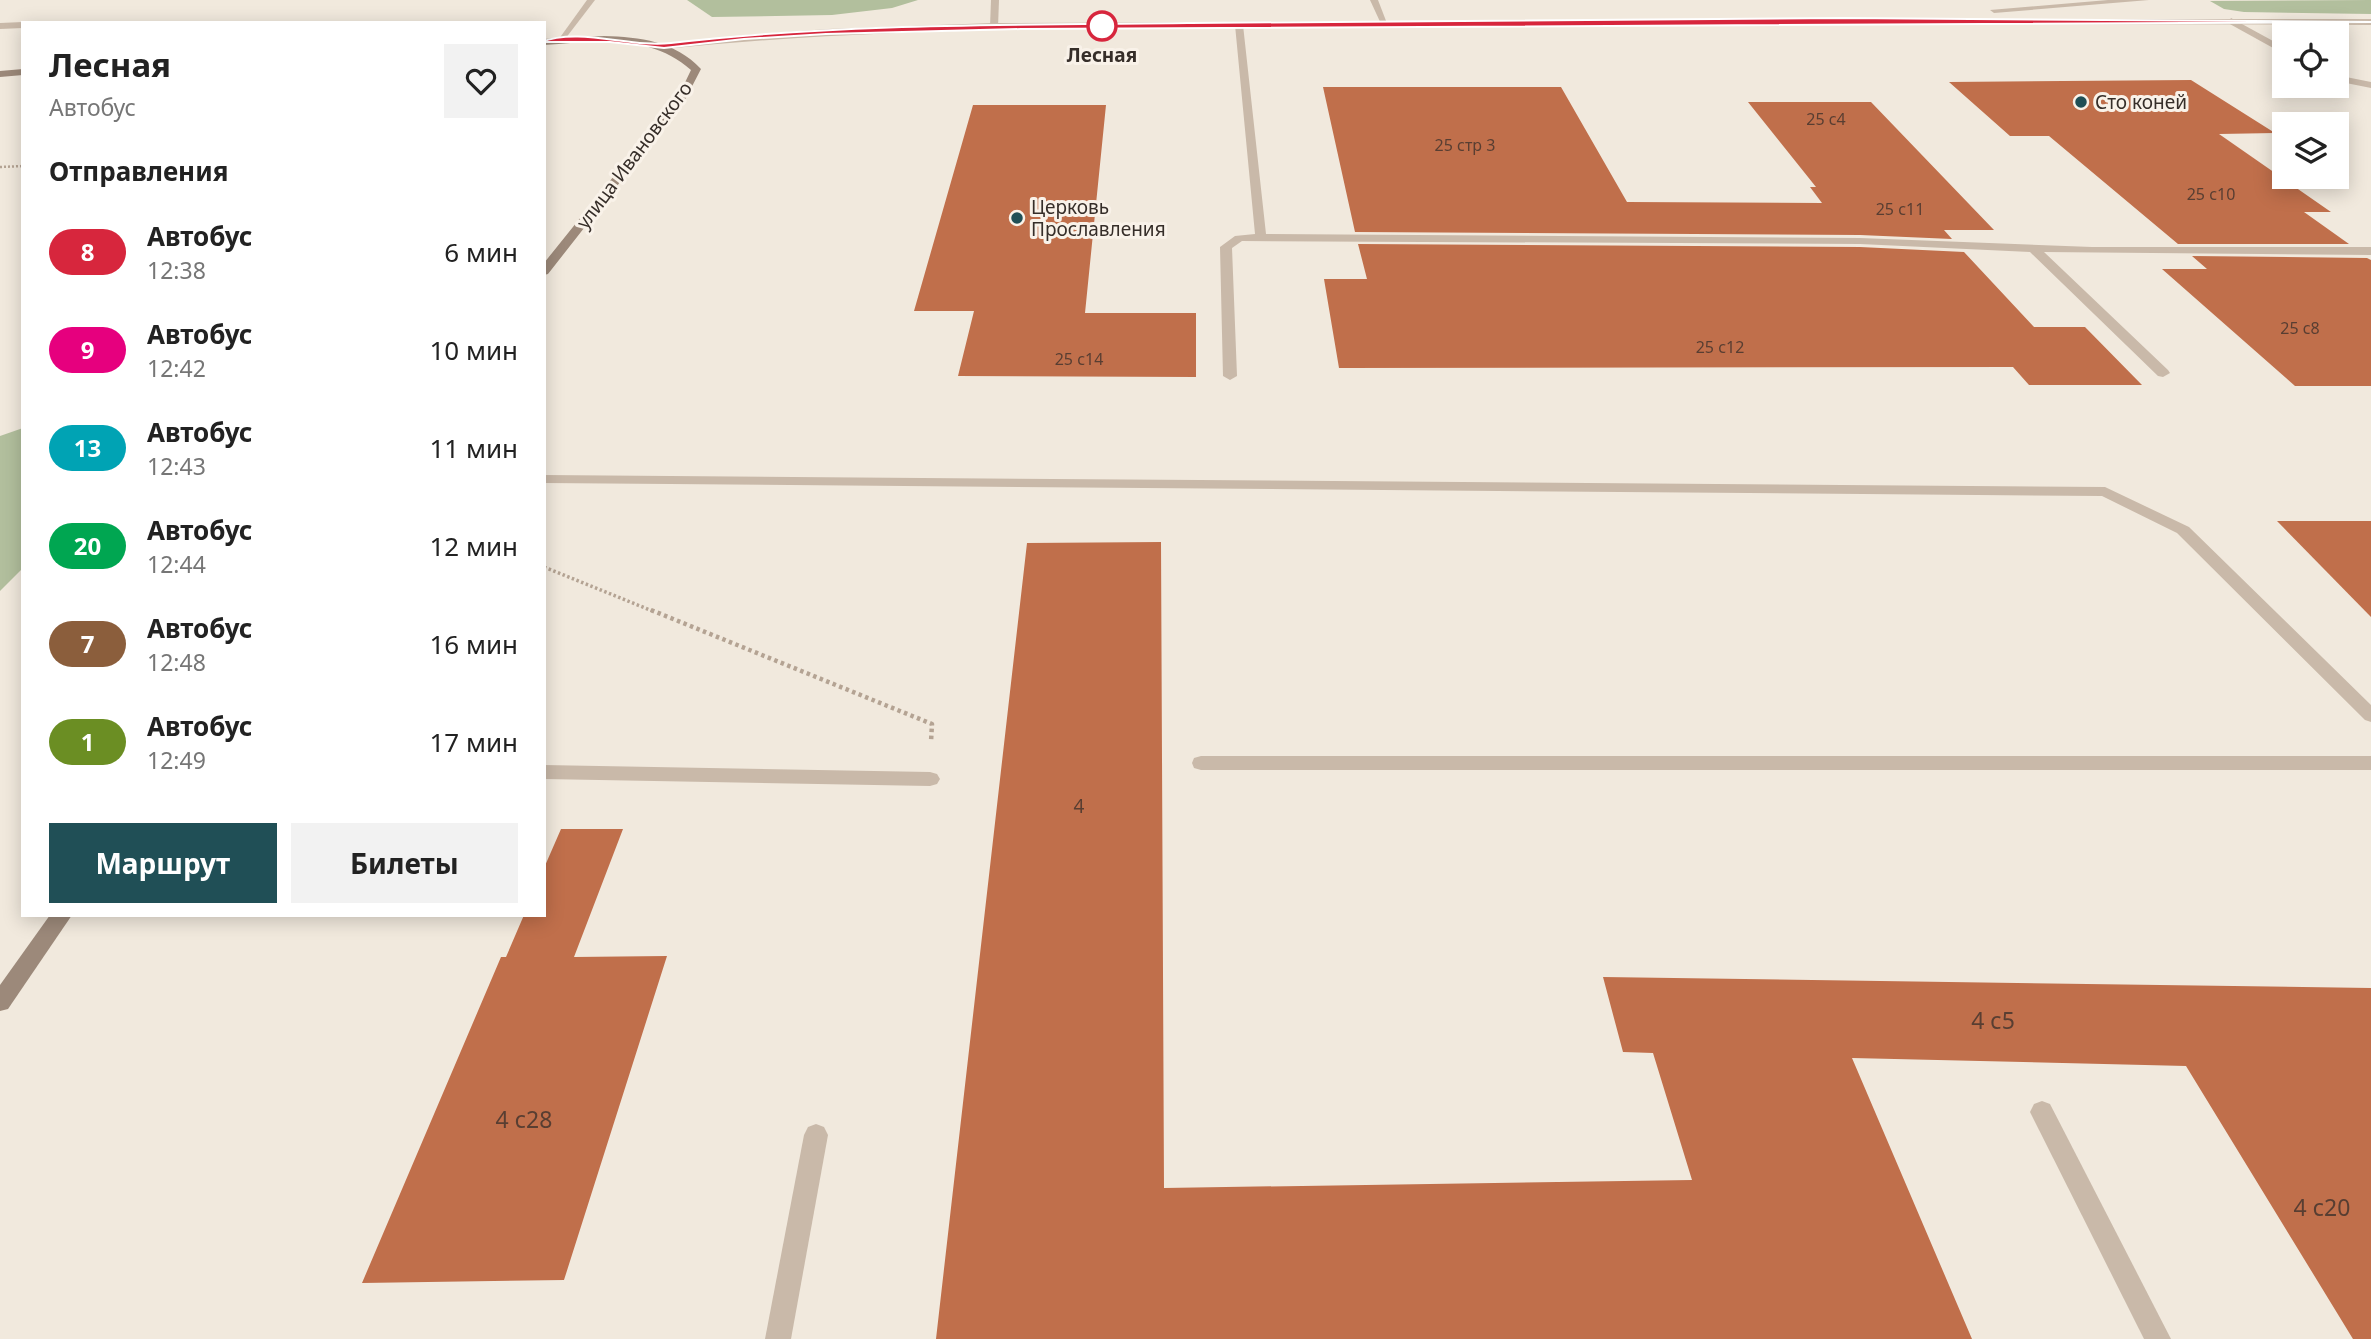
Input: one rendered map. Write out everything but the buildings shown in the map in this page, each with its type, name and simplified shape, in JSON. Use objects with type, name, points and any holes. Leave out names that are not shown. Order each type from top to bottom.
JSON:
[{"type":"main road","points":[[546,42],[610,40],[664,46]]},
{"type":"main road","name":"улица Ивановского","points":[[546,268],[692,80],[696,69],[686,57],[664,46]]},
{"type":"main road","points":[[0,74],[21,72]]},
{"type":"main road","points":[[0,1002],[61,917]]},
{"type":"street","points":[[559,41],[592,0]]},
{"type":"street","points":[[994,27],[995,0]]},
{"type":"street","points":[[1374,0],[1385,23]]},
{"type":"street","points":[[1844,20],[2144,0]]},
{"type":"street","points":[[664,46],[758,36],[994,27],[1844,20],[2371,22]]},
{"type":"street","points":[[2231,21],[2272,44]]},
{"type":"street","points":[[1239,25],[1261,237]]},
{"type":"street","points":[[0,26],[21,26]]},
{"type":"street","points":[[2349,81],[2371,85]]},
{"type":"street","points":[[1230,376],[1226,247],[1239,238],[1860,241],[2033,248],[2371,251]]},
{"type":"street","points":[[2033,248],[2163,373]]},
{"type":"street","points":[[546,480],[2105,492],[2183,530],[2371,716]]},
{"type":"street","points":[[1201,763],[2371,764]]},
{"type":"street","points":[[546,772],[930,779]]},
{"type":"street","points":[[2042,1112],[2158,1339]]},
{"type":"street","points":[[778,1339],[816,1135]]},
{"type":"path","points":[[0,167],[21,166]]},
{"type":"path","points":[[546,568],[932,724],[930,779]]},
{"type":"green space","points":[[687,0],[918,0],[892,8],[832,15],[712,17]]},
{"type":"green space","points":[[2371,0],[2371,14],[2244,12],[2224,9],[2210,1]]},
{"type":"green space","points":[[21,429],[21,570],[0,591],[0,436]]},
{"type":"bus line","name":"8","points":[[546,42],[610,40],[664,46],[826,32],[1021,27],[1844,20],[2371,22]]},
{"type":"place","name":"Лесная","points":[[1102,26]]},
{"type":"place","name":"Сто коней","points":[[2081,102]]},
{"type":"place","name":"Церковь Прославления","points":[[1017,218]]}]
